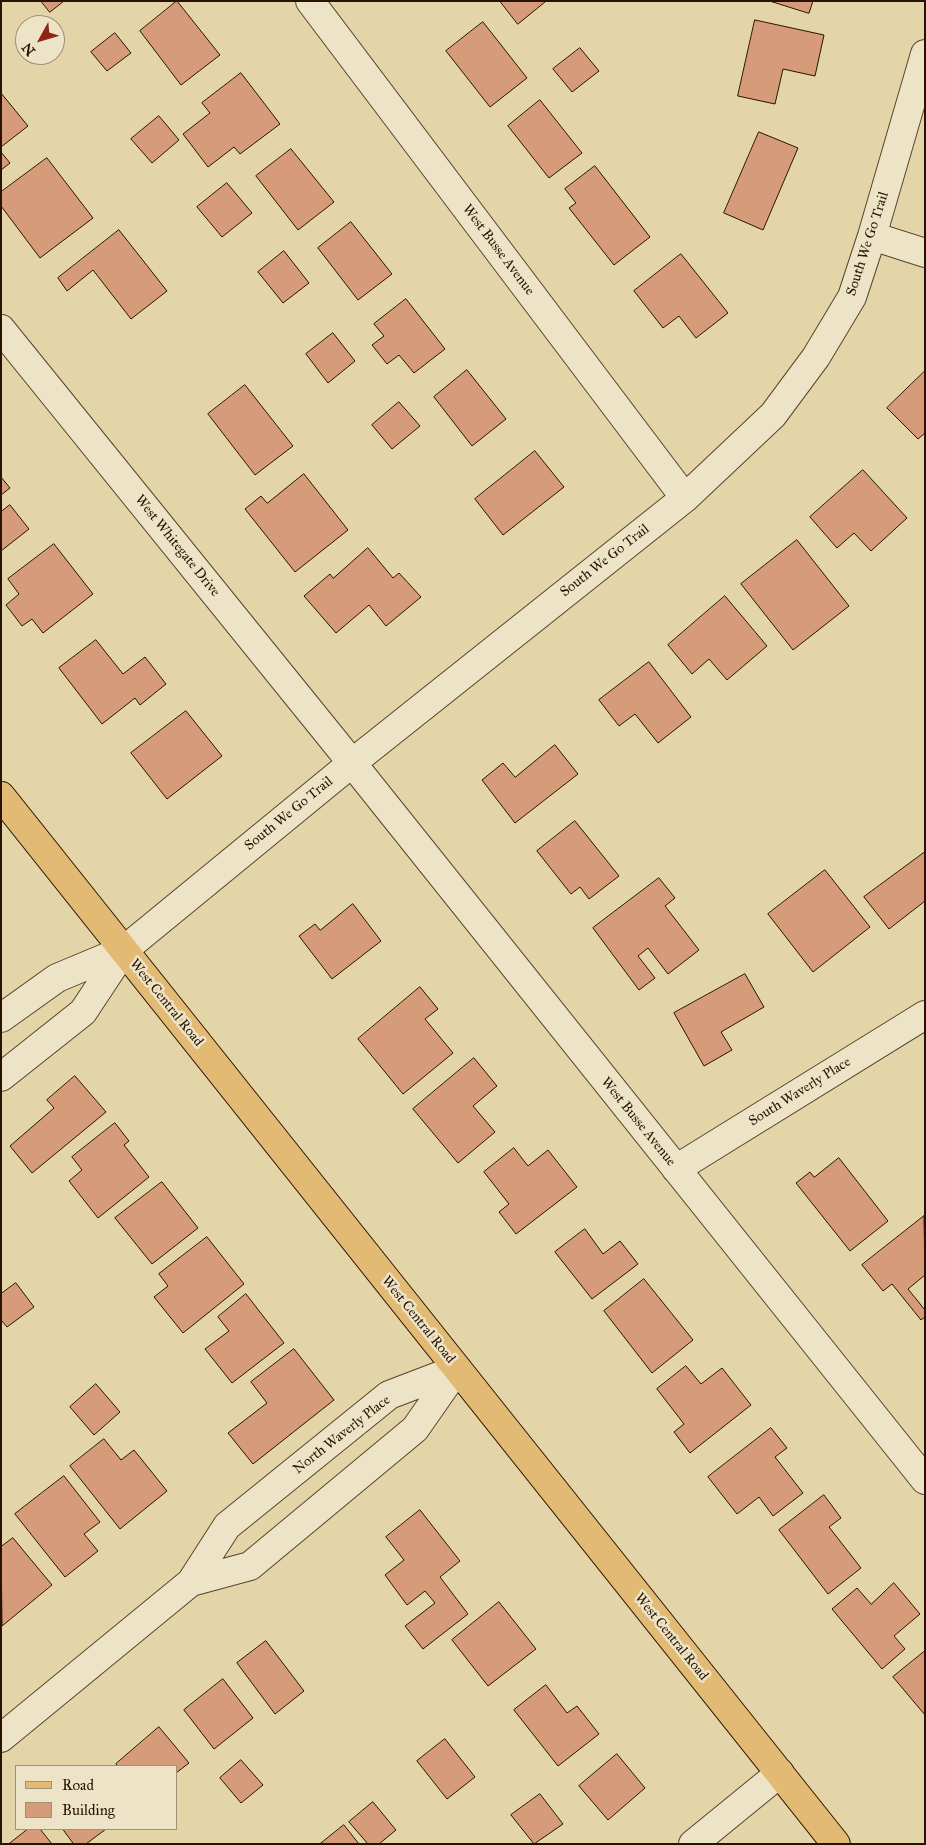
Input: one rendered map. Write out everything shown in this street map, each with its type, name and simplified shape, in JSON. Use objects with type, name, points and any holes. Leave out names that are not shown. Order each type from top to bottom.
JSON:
[{"type":"main road","name":"West Central Road","points":[[1,796],[836,1844]]},
{"type":"street","name":"West Busse Avenue","points":[[310,1],[685,498]]},
{"type":"street","name":"South We Go Trail","points":[[124,950],[352,763],[685,498],[773,415],[816,358],[852,297],[872,236],[925,54]]},
{"type":"street","points":[[872,236],[925,253]]},
{"type":"street","name":"West Whitegate Drive","points":[[1,329],[352,763]]},
{"type":"street","name":"West Busse Avenue","points":[[352,763],[925,1480]]},
{"type":"street","points":[[1,1018],[57,978],[124,950]]},
{"type":"street","points":[[1,1077],[83,1012],[124,950]]},
{"type":"street","name":"South Waverly Place","points":[[676,1169],[925,1015]]},
{"type":"street","name":"North Waverly Place","points":[[191,1582],[250,1566],[415,1429],[458,1369]]},
{"type":"street","name":"North Waverly Place","points":[[1,1738],[191,1582],[227,1526],[390,1395],[458,1369]]},
{"type":"street","points":[[693,1844],[780,1774]]},
{"type":"building","points":[[41,1],[64,1],[50,12]]},
{"type":"building","points":[[177,1],[220,55],[181,85],[140,31]]},
{"type":"building","points":[[500,1],[544,1],[545,2],[518,24]]},
{"type":"building","points":[[770,1],[813,1],[809,13]]},
{"type":"building","points":[[755,20],[824,35],[815,76],[783,69],[775,104],[738,96]]},
{"type":"building","points":[[483,22],[527,78],[490,107],[446,51]]},
{"type":"building","points":[[115,33],[131,53],[107,71],[91,52]]},
{"type":"building","points":[[580,48],[599,71],[572,92],[553,69]]},
{"type":"building","points":[[241,73],[280,124],[240,154],[234,147],[208,167],[183,134],[210,113],[202,103]]},
{"type":"building","points":[[1,93],[28,126],[1,147]]},
{"type":"building","points":[[540,100],[582,153],[549,178],[508,126]]},
{"type":"building","points":[[159,116],[179,140],[152,163],[131,139]]},
{"type":"building","points":[[759,132],[798,148],[763,230],[724,213]]},
{"type":"building","points":[[291,149],[334,202],[298,230],[256,176]]},
{"type":"building","points":[[1,152],[10,163],[1,170]]},
{"type":"building","points":[[47,158],[93,218],[40,258],[1,206],[1,192]]},
{"type":"building","points":[[595,166],[650,237],[614,265],[569,208],[576,203],[565,189]]},
{"type":"building","points":[[227,183],[252,213],[222,237],[197,207]]},
{"type":"building","points":[[351,222],[392,274],[358,300],[318,248]]},
{"type":"building","points":[[119,230],[167,291],[131,319],[93,270],[67,291],[58,278]]},
{"type":"building","points":[[284,251],[309,283],[283,303],[258,272]]},
{"type":"building","points":[[681,254],[728,313],[696,338],[679,316],[663,328],[634,291]]},
{"type":"building","points":[[406,299],[445,349],[414,373],[399,355],[387,364],[372,345],[384,336],[374,324]]},
{"type":"building","points":[[333,333],[355,361],[328,383],[306,354]]},
{"type":"building","points":[[467,370],[506,419],[472,446],[434,397]]},
{"type":"building","points":[[925,371],[925,433],[918,439],[887,408]]},
{"type":"building","points":[[245,385],[293,446],[255,475],[208,414]]},
{"type":"building","points":[[399,402],[420,426],[392,449],[372,425]]},
{"type":"building","points":[[535,451],[564,487],[503,535],[475,499]]},
{"type":"building","points":[[863,470],[907,518],[871,551],[854,533],[837,548],[810,517]]},
{"type":"building","points":[[304,474],[348,530],[295,572],[245,509],[261,496],[267,503]]},
{"type":"building","points":[[1,477],[10,488],[1,495]]},
{"type":"building","points":[[10,505],[29,529],[1,551],[1,512]]},
{"type":"building","points":[[797,540],[849,606],[793,650],[741,584]]},
{"type":"building","points":[[54,544],[93,594],[43,633],[32,619],[22,626],[6,605],[19,594],[8,579]]},
{"type":"building","points":[[368,548],[393,578],[399,573],[421,597],[386,626],[369,605],[336,633],[304,596],[330,574],[333,578]]},
{"type":"building","points":[[725,596],[767,646],[727,680],[709,659],[692,674],[668,645]]},
{"type":"building","points":[[96,640],[123,674],[145,657],[166,684],[140,705],[135,698],[102,724],[59,668]]},
{"type":"building","points":[[649,662],[691,717],[658,743],[635,714],[619,726],[599,700]]},
{"type":"building","points":[[186,711],[222,756],[167,799],[131,753]]},
{"type":"building","points":[[555,745],[578,774],[515,823],[482,780],[503,763],[515,777]]},
{"type":"building","points":[[575,821],[619,876],[589,899],[580,887],[571,894],[537,851]]},
{"type":"building","points":[[925,852],[925,901],[889,929],[864,897]]},
{"type":"building","points":[[825,870],[870,927],[813,972],[768,914]]},
{"type":"building","points":[[659,878],[675,898],[665,906],[699,950],[668,974],[648,948],[638,956],[655,978],[639,990],[593,928]]},
{"type":"building","points":[[353,904],[381,941],[332,979],[299,936],[315,924],[320,930]]},
{"type":"building","points":[[745,974],[764,1007],[721,1032],[732,1050],[704,1066],[674,1013]]},
{"type":"building","points":[[420,987],[438,1009],[425,1019],[453,1053],[403,1094],[358,1039]]},
{"type":"building","points":[[474,1058],[497,1086],[473,1106],[495,1132],[458,1163],[413,1109]]},
{"type":"building","points":[[75,1076],[106,1112],[32,1173],[10,1146],[54,1108],[47,1100]]},
{"type":"building","points":[[115,1123],[129,1141],[124,1145],[149,1177],[98,1218],[69,1181],[82,1170],[72,1157]]},
{"type":"building","points":[[514,1148],[528,1166],[548,1150],[577,1187],[516,1234],[499,1212],[509,1204],[484,1172]]},
{"type":"building","points":[[839,1158],[888,1221],[850,1251],[796,1183],[810,1172],[814,1177]]},
{"type":"building","points":[[162,1182],[198,1228],[152,1264],[115,1218]]},
{"type":"building","points":[[924,1216],[925,1275],[908,1289],[925,1310],[925,1317],[921,1320],[892,1284],[883,1291],[862,1265]]},
{"type":"building","points":[[585,1229],[603,1254],[620,1241],[638,1264],[592,1299],[555,1252]]},
{"type":"building","points":[[207,1237],[244,1284],[183,1333],[154,1297],[168,1286],[159,1274]]},
{"type":"building","points":[[644,1279],[693,1340],[652,1373],[604,1311]]},
{"type":"building","points":[[16,1283],[34,1307],[7,1327],[1,1320],[1,1294]]},
{"type":"building","points":[[246,1294],[284,1343],[232,1383],[205,1349],[229,1331],[218,1317]]},
{"type":"building","points":[[294,1349],[334,1400],[253,1464],[228,1433],[267,1403],[251,1382]]},
{"type":"building","points":[[686,1366],[701,1384],[722,1368],[751,1405],[690,1453],[674,1432],[684,1424],[657,1389]]},
{"type":"building","points":[[96,1384],[120,1412],[94,1435],[70,1407]]},
{"type":"building","points":[[771,1428],[787,1448],[775,1457],[803,1493],[773,1516],[759,1497],[737,1514],[708,1477]]},
{"type":"building","points":[[104,1439],[121,1460],[134,1450],[167,1491],[120,1529],[70,1466]]},
{"type":"building","points":[[64,1476],[100,1522],[84,1534],[98,1551],[65,1577],[15,1514]]},
{"type":"building","points":[[824,1495],[841,1518],[829,1527],[861,1568],[828,1594],[779,1530]]},
{"type":"building","points":[[420,1510],[460,1561],[440,1577],[468,1614],[423,1649],[405,1626],[435,1603],[425,1591],[407,1605],[385,1575],[404,1560],[386,1537]]},
{"type":"building","points":[[13,1538],[52,1585],[2,1626],[1,1547]]},
{"type":"building","points":[[894,1583],[920,1614],[894,1636],[905,1649],[882,1669],[832,1609],[857,1588],[871,1604]]},
{"type":"building","points":[[499,1602],[536,1649],[488,1686],[452,1640]]},
{"type":"building","points":[[266,1641],[304,1691],[275,1714],[237,1663]]},
{"type":"building","points":[[925,1651],[925,1715],[893,1677]]},
{"type":"building","points":[[223,1679],[253,1718],[214,1749],[184,1710]]},
{"type":"building","points":[[546,1685],[567,1713],[577,1706],[599,1734],[558,1766],[514,1710]]},
{"type":"building","points":[[159,1727],[189,1763],[178,1771],[178,1765],[116,1764]]},
{"type":"building","points":[[445,1739],[475,1777],[447,1799],[417,1761]]},
{"type":"building","points":[[617,1754],[645,1788],[608,1820],[579,1786]]},
{"type":"building","points":[[241,1760],[263,1785],[241,1803],[220,1778]]},
{"type":"building","points":[[540,1794],[563,1824],[534,1844],[511,1815]]},
{"type":"building","points":[[373,1802],[396,1830],[379,1844],[368,1844],[349,1822]]},
{"type":"building","points":[[344,1825],[359,1844],[320,1844]]},
{"type":"building","points":[[27,1830],[41,1830],[52,1844],[9,1844]]},
{"type":"building","points":[[64,1830],[105,1830],[86,1844],[74,1844]]}]
